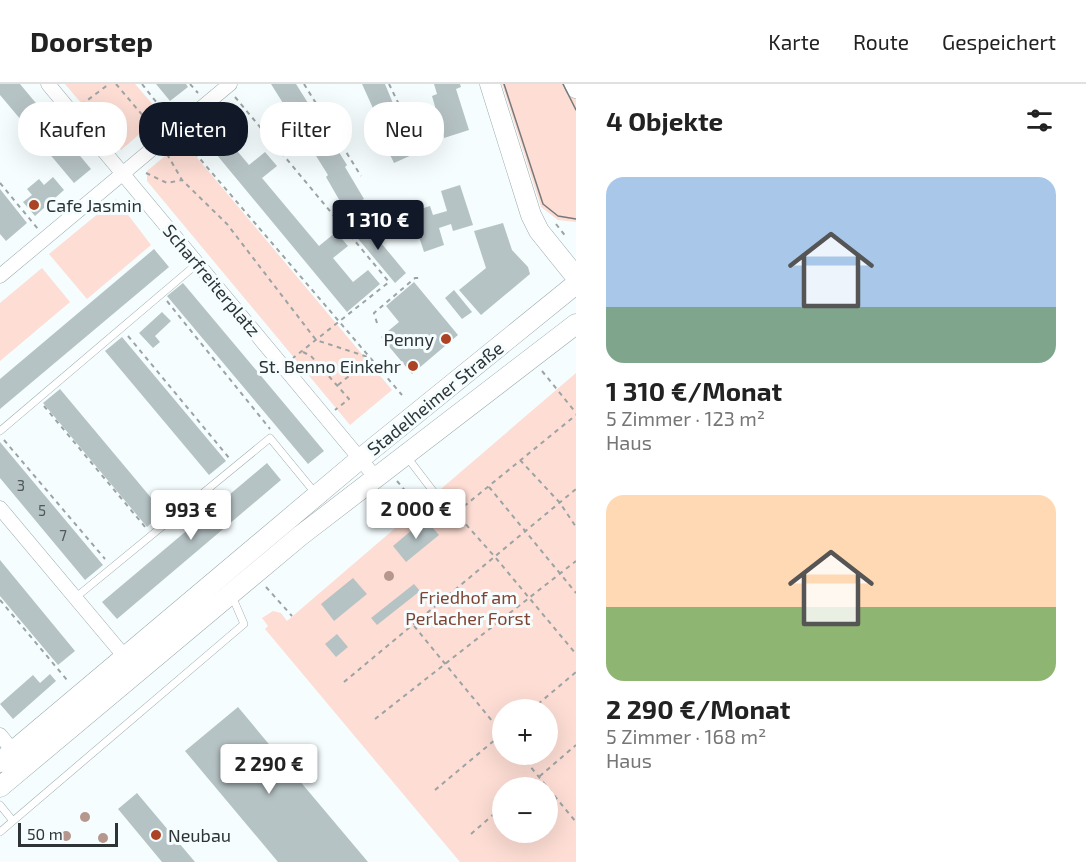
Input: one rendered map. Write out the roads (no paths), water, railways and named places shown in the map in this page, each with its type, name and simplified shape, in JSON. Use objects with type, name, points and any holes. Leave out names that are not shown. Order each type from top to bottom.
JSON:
[{"type":"main road","points":[[490,84],[531,215],[539,231],[576,277]]},
{"type":"main road","points":[[574,84],[576,88]]},
{"type":"main road","name":"Stadelheimer Straße","points":[[0,787],[231,593],[248,566],[317,496],[576,284]]},
{"type":"main road","name":"Stadelheimer Straße","points":[[7,757],[125,657],[248,566],[376,478],[576,324]]},
{"type":"street","name":"Scharfreiterplatz","points":[[48,84],[376,478]]},
{"type":"street","points":[[0,276],[228,85]]},
{"type":"street","points":[[0,508],[125,657]]},
{"type":"street","points":[[0,735],[7,757]]},
{"type":"lane","points":[[0,431],[198,263]]},
{"type":"lane","points":[[75,598],[270,438],[317,496]]},
{"type":"lane","points":[[406,455],[446,508]]},
{"type":"lane","points":[[0,832],[244,624],[231,593]]},
{"type":"lane","points":[[0,805],[13,821]]},
{"type":"tram line","points":[[504,84],[543,204],[558,216],[576,219]]},
{"type":"tram line","points":[[563,84],[576,110]]},
{"type":"place","name":"Cafe Jasmin","points":[[34,205]]},
{"type":"place","name":"Penny","points":[[446,339]]},
{"type":"place","name":"St. Benno Einkehr","points":[[413,366]]},
{"type":"place","name":"Neubau","points":[[156,835]]},
{"type":"park label","name":"Friedhof am Perlacher Forst","points":[[468,607]]}]
